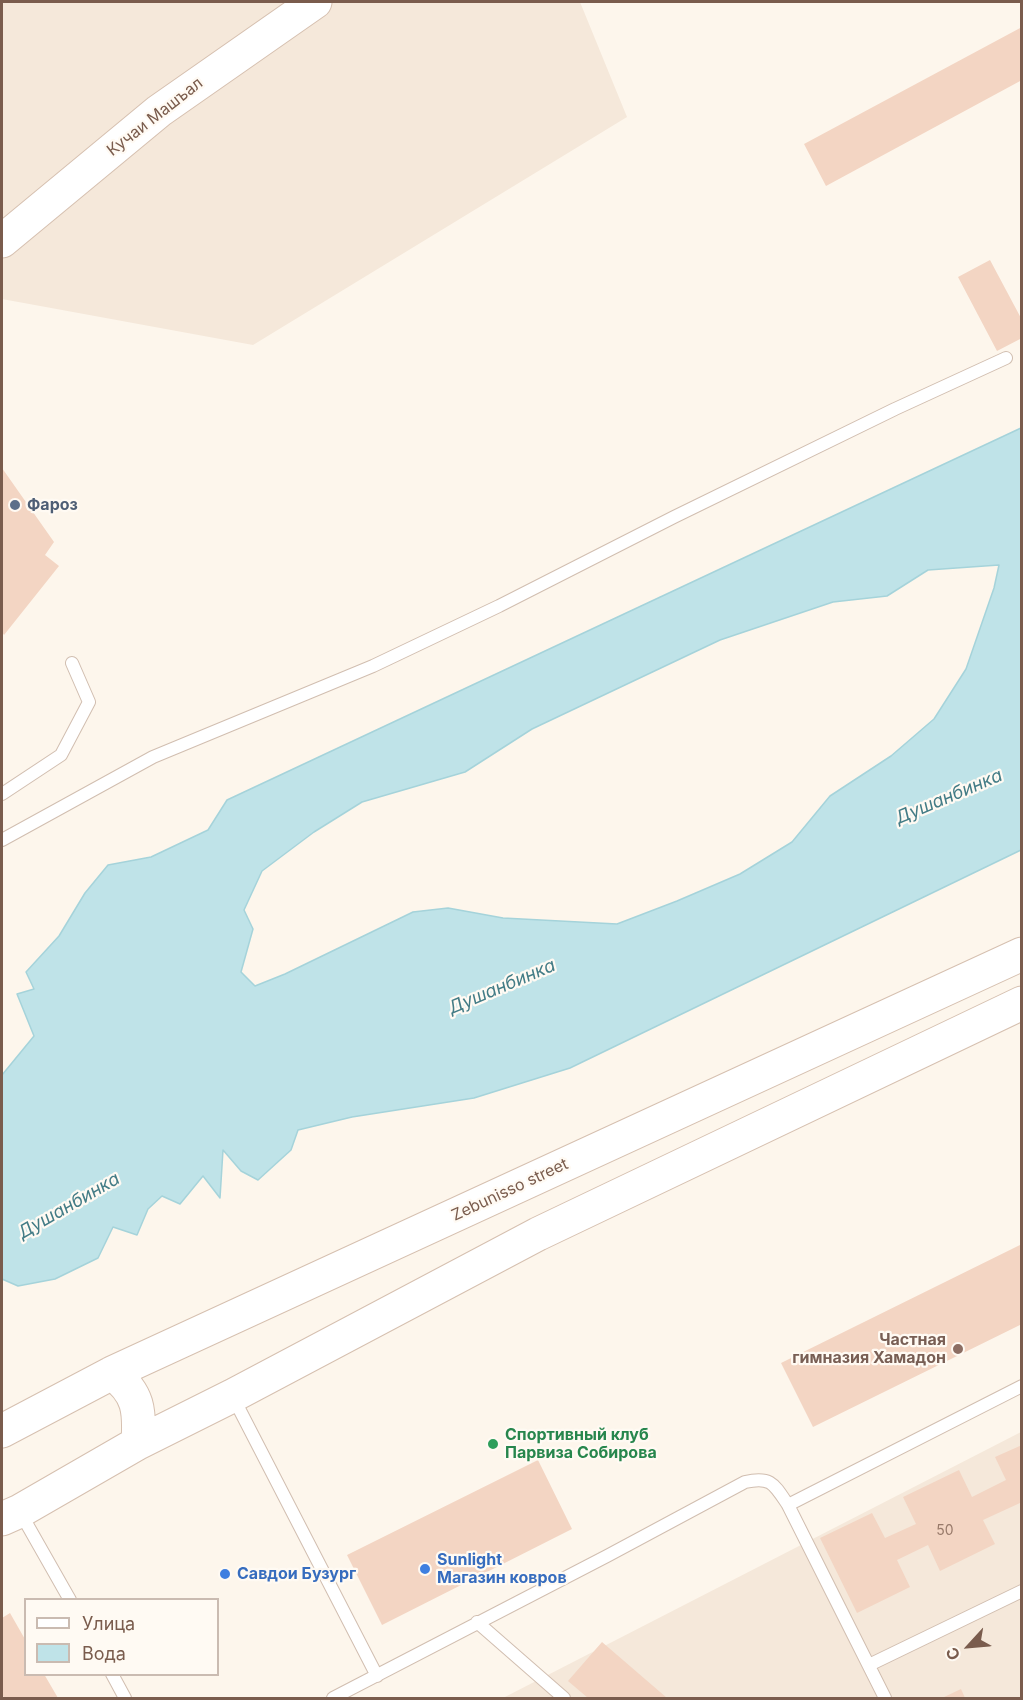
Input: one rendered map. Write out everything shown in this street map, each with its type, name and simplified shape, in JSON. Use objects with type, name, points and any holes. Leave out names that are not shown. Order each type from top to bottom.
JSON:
[{"type":"main road","name":"Кучаи Машъал","points":[[2,241],[159,111],[315,2]]},
{"type":"main road","name":"Zebunisso street","points":[[2,1431],[112,1373],[1022,954]]},
{"type":"main road","points":[[10,1515],[138,1443],[232,1396],[538,1234],[1022,1003]]},
{"type":"main road","points":[[112,1373],[125,1383],[135,1400],[139,1420],[138,1443]]},
{"type":"lane","points":[[2,840],[153,757],[373,666],[499,606],[684,512],[1006,358]]},
{"type":"lane","points":[[2,794],[61,755],[89,702],[72,663]]},
{"type":"lane","points":[[788,1505],[1022,1386]]},
{"type":"lane","points":[[232,1396],[376,1676]]},
{"type":"lane","points":[[333,1698],[745,1482],[757,1479],[768,1480],[775,1485],[788,1505],[885,1698]]},
{"type":"lane","points":[[10,1515],[69,1598]]},
{"type":"lane","points":[[869,1665],[1022,1591]]},
{"type":"lane","points":[[477,1623],[564,1698]]},
{"type":"lane","points":[[113,1676],[125,1698]]},
{"type":"shaded area","points":[[2,2],[580,2],[627,117],[253,345],[2,299]]},
{"type":"shaded area","points":[[1021,1432],[1021,1698],[503,1698]]},
{"type":"water","name":"Душанбинка","points":[[1021,428],[1021,850],[570,1068],[474,1098],[352,1117],[298,1130],[291,1150],[258,1180],[241,1171],[223,1150],[220,1198],[203,1176],[180,1204],[162,1196],[148,1209],[137,1235],[113,1227],[98,1258],[55,1279],[18,1286],[2,1279],[2,1075],[34,1036],[17,994],[34,989],[26,972],[59,936],[85,893],[108,865],[151,857],[208,830],[227,800]],"holes":[[[999,565],[994,588],[966,669],[934,719],[891,756],[830,796],[792,842],[740,874],[617,924],[503,918],[448,908],[413,912],[285,974],[255,986],[241,972],[253,929],[244,910],[262,871],[314,832],[362,802],[465,772],[532,729],[720,640],[833,602],[887,596],[928,570]]]},
{"type":"building","points":[[1022,27],[1022,80],[826,186],[804,144]]},
{"type":"building","points":[[990,260],[1022,320],[1022,338],[997,351],[958,277]]},
{"type":"building","name":"Фароз","points":[[2,468],[54,542],[45,555],[59,566],[4,635],[2,632]]},
{"type":"building","points":[[1022,1244],[1022,1324],[813,1427],[781,1363]]},
{"type":"building","points":[[1022,1445],[1022,1506],[1020,1503],[983,1520],[995,1544],[940,1571],[928,1545],[897,1560],[910,1587],[857,1613],[820,1538],[872,1513],[885,1538],[916,1524],[903,1497],[959,1470],[972,1497],[1006,1480],[995,1457]]},
{"type":"building","points":[[538,1460],[572,1529],[382,1625],[347,1555]]},
{"type":"building","points":[[10,1613],[24,1638],[24,1676],[45,1676],[58,1698],[4,1698],[2,1694],[2,1618]]},
{"type":"building","points":[[602,1642],[667,1698],[588,1698],[568,1681]]},
{"type":"building","points":[[961,1689],[965,1698],[942,1698]]},
{"type":"place","name":"Фароз","points":[[15,505]]},
{"type":"place","name":"Частная гимназия Хамадон","points":[[958,1349]]},
{"type":"place","name":"Спортивный клуб Парвиза Собирова","points":[[493,1444]]},
{"type":"place","name":"Sunlight Магазин ковров","points":[[425,1569]]},
{"type":"place","name":"Савдои Бузург","points":[[225,1574]]}]
